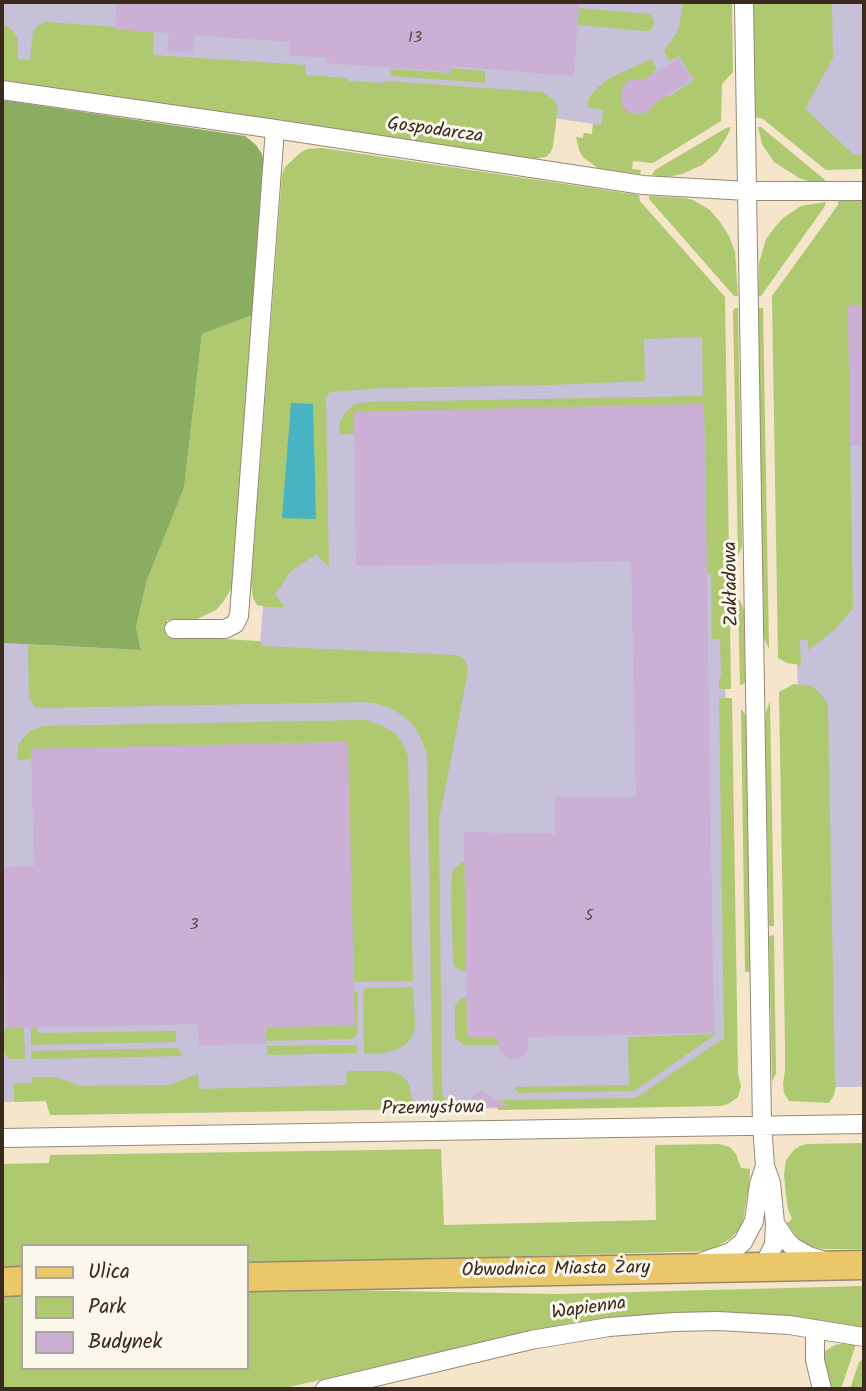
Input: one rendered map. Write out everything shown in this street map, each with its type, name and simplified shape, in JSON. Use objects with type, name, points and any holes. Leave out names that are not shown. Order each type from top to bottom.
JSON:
[{"type":"main road","name":"Obwodnica Miasta Żary","points":[[248,1277],[857,1265]]},
{"type":"main road","points":[[2,1282],[21,1281]]},
{"type":"street","name":"Zakładowa","points":[[744,2],[762,1125],[765,1166],[771,1183],[775,1223],[774,1245],[762,1268]]},
{"type":"street","name":"Gospodarcza","points":[[2,90],[643,185],[747,191],[864,191]]},
{"type":"street","points":[[174,629],[225,629],[235,624],[239,616],[275,129]]},
{"type":"street","name":"Przemysłowa","points":[[2,1138],[864,1124]]},
{"type":"street","name":"Zakładowa","points":[[762,1268],[754,1247],[754,1220],[759,1184],[765,1166]]},
{"type":"street","name":"Zakładowa","points":[[677,1269],[731,1252],[743,1242],[754,1220]]},
{"type":"street","points":[[775,1223],[787,1241],[801,1252],[817,1259],[857,1265]]},
{"type":"street","name":"Wapienna","points":[[325,1389],[531,1340],[609,1327],[718,1321],[789,1325],[864,1337]]},
{"type":"street","points":[[815,1329],[816,1360],[822,1389]]},
{"type":"shaded area","points":[[2,2],[714,2],[715,94],[581,147],[584,133],[592,134],[593,124],[2,60]]},
{"type":"shaded area","points":[[772,2],[864,2],[864,165],[774,94]]},
{"type":"shaded area","points":[[851,224],[864,224],[864,1087],[807,1087],[797,657]]},
{"type":"shaded area","points":[[718,300],[733,1088],[583,1107],[50,1115],[46,1101],[2,1102],[2,643],[259,656],[280,395]]},
{"type":"green space","points":[[683,2],[732,2],[733,72],[722,84],[721,121],[653,163],[633,161],[632,169],[641,170],[640,174],[599,169],[583,157],[576,137],[583,138],[584,133],[592,134],[593,124],[601,125],[603,110],[587,107],[589,98],[597,88],[610,78],[651,59],[657,69],[653,72],[668,97],[694,80],[679,56],[670,61],[664,51],[679,27]]},
{"type":"green space","points":[[753,2],[832,2],[833,58],[805,109],[854,155],[864,154],[864,169],[826,170],[763,119],[755,117]]},
{"type":"green space","points":[[579,8],[649,14],[654,19],[654,24],[651,30],[646,31],[578,25]]},
{"type":"green space","points":[[45,22],[154,32],[153,55],[306,65],[306,75],[346,78],[349,81],[387,81],[542,92],[553,99],[558,107],[553,146],[546,157],[534,159],[2,80],[2,23],[13,31],[18,39],[18,59],[30,60],[33,32]]},
{"type":"green space","points":[[452,68],[485,71],[485,83],[391,76],[391,69],[451,73]]},
{"type":"green space","points":[[2,100],[245,136],[262,154],[265,168],[253,315],[202,334],[184,488],[147,580],[136,627],[141,650],[2,643]]},
{"type":"green space","points":[[731,127],[717,152],[702,165],[667,177],[652,175],[655,170]]},
{"type":"green space","points":[[758,127],[825,180],[825,183],[799,178],[774,162],[762,144]]},
{"type":"green space","points":[[322,148],[639,195],[640,201],[725,297],[731,689],[719,689],[720,639],[712,639],[711,574],[707,574],[704,404],[354,412],[354,434],[339,434],[340,422],[346,412],[353,405],[368,402],[703,396],[702,337],[644,339],[645,381],[383,388],[330,392],[326,397],[329,567],[316,554],[290,572],[275,595],[285,607],[257,605],[251,584],[282,175],[285,167],[300,153],[307,149]]},
{"type":"green space","points":[[649,196],[693,200],[710,210],[729,236],[735,252],[738,296],[734,296]]},
{"type":"green space","points":[[838,201],[864,201],[864,305],[848,306],[853,608],[835,630],[808,650],[808,640],[800,640],[801,665],[787,663],[778,658],[772,296],[838,205]]},
{"type":"green space","points":[[826,202],[761,296],[758,296],[759,263],[766,239],[783,218],[801,206]]},
{"type":"green space","points":[[738,308],[742,546],[738,557],[733,311]]},
{"type":"green space","points":[[758,308],[763,308],[769,649],[764,638]]},
{"type":"green space","points":[[253,315],[234,584],[216,610],[197,619],[167,620],[166,636],[259,641],[261,646],[455,655],[462,657],[467,665],[468,672],[439,820],[442,1093],[449,1108],[433,1109],[427,755],[420,736],[409,720],[391,708],[363,702],[40,708],[35,707],[29,699],[28,645],[141,650],[136,627],[147,580],[184,488],[202,334]]},
{"type":"green space","points":[[738,596],[744,610],[745,682],[742,685],[740,685]]},
{"type":"green space","points":[[794,684],[811,686],[826,701],[828,708],[836,1086],[829,1103],[789,1101],[783,1084],[785,1047],[779,692]]},
{"type":"green space","points":[[719,698],[732,698],[738,1074],[741,1086],[738,1097],[721,1106],[498,1110],[501,1100],[636,1098],[724,1038]]},
{"type":"green space","points":[[770,701],[774,926],[769,926],[765,723]]},
{"type":"green space","points":[[741,709],[746,715],[750,972],[745,972]]},
{"type":"green space","points":[[366,720],[396,734],[408,756],[413,981],[352,982],[346,742],[31,749],[31,759],[17,760],[21,740],[30,731],[43,726]]},
{"type":"green space","points":[[465,862],[466,971],[463,972],[455,967],[453,961],[451,891],[452,873]]},
{"type":"green space","points":[[774,935],[776,1073],[772,1082],[769,936]]},
{"type":"green space","points":[[413,987],[415,1027],[412,1037],[398,1049],[380,1054],[364,1053],[363,993],[366,988]]},
{"type":"green space","points":[[353,990],[358,993],[357,1034],[352,1039],[266,1041],[266,1025]]},
{"type":"green space","points":[[467,996],[467,1037],[499,1037],[499,1045],[464,1045],[455,1038],[455,1006]]},
{"type":"green space","points":[[31,1027],[37,1027],[38,1033],[176,1031],[176,1042],[31,1045]]},
{"type":"green space","points":[[6,1028],[24,1028],[25,1059],[10,1059],[2,1051],[2,1036]]},
{"type":"green space","points":[[716,1034],[634,1091],[518,1093],[515,1089],[629,1085],[628,1037]]},
{"type":"green space","points":[[357,1045],[357,1053],[267,1055],[267,1046]]},
{"type":"green space","points":[[178,1048],[182,1056],[32,1059],[31,1051]]},
{"type":"green space","points":[[347,1071],[388,1071],[401,1075],[408,1082],[415,1109],[50,1115],[46,1101],[14,1102],[14,1083],[31,1083],[32,1077],[56,1077],[80,1086],[169,1085],[198,1074],[199,1089],[346,1085]]},
{"type":"green space","points":[[864,1143],[864,1249],[822,1249],[806,1245],[787,1223],[792,1219],[786,1195],[786,1160],[794,1150],[807,1144]]},
{"type":"green space","points":[[719,1144],[730,1147],[741,1168],[750,1169],[743,1222],[731,1238],[710,1251],[384,1260],[301,1267],[248,1268],[248,1244],[21,1244],[21,1272],[2,1273],[2,1164],[49,1163],[50,1155],[441,1149],[444,1225],[656,1220],[655,1145]]},
{"type":"green space","points":[[864,1286],[864,1328],[795,1317],[671,1313],[571,1323],[281,1389],[2,1389],[2,1294],[21,1294],[21,1370],[248,1370],[248,1290],[557,1294]]},
{"type":"green space","points":[[856,1344],[841,1389],[827,1389],[821,1357],[835,1345]]},
{"type":"green space","points":[[864,1359],[864,1388],[850,1389],[859,1362]]},
{"type":"water","points":[[291,403],[313,404],[316,519],[282,518]]},
{"type":"building","points":[[117,2],[579,2],[574,76],[451,66],[451,72],[326,63],[326,58],[289,55],[290,42],[194,35],[193,53],[167,51],[169,33],[115,29]]},
{"type":"building","points":[[679,58],[692,80],[656,102],[644,114],[632,114],[621,105],[621,90],[628,81],[644,79]]},
{"type":"building","points":[[864,305],[864,446],[850,446],[848,306]]},
{"type":"building","points":[[704,404],[714,1033],[529,1037],[527,1051],[523,1056],[509,1059],[501,1053],[496,1037],[467,1037],[464,832],[555,834],[555,797],[636,797],[631,561],[356,566],[354,412]]},
{"type":"building","points":[[348,742],[355,1025],[265,1028],[266,1044],[199,1045],[198,1024],[6,1028],[5,981],[2,981],[2,867],[34,866],[31,749]]},
{"type":"building","points":[[481,1091],[510,1106],[474,1106],[472,1096]]}]
